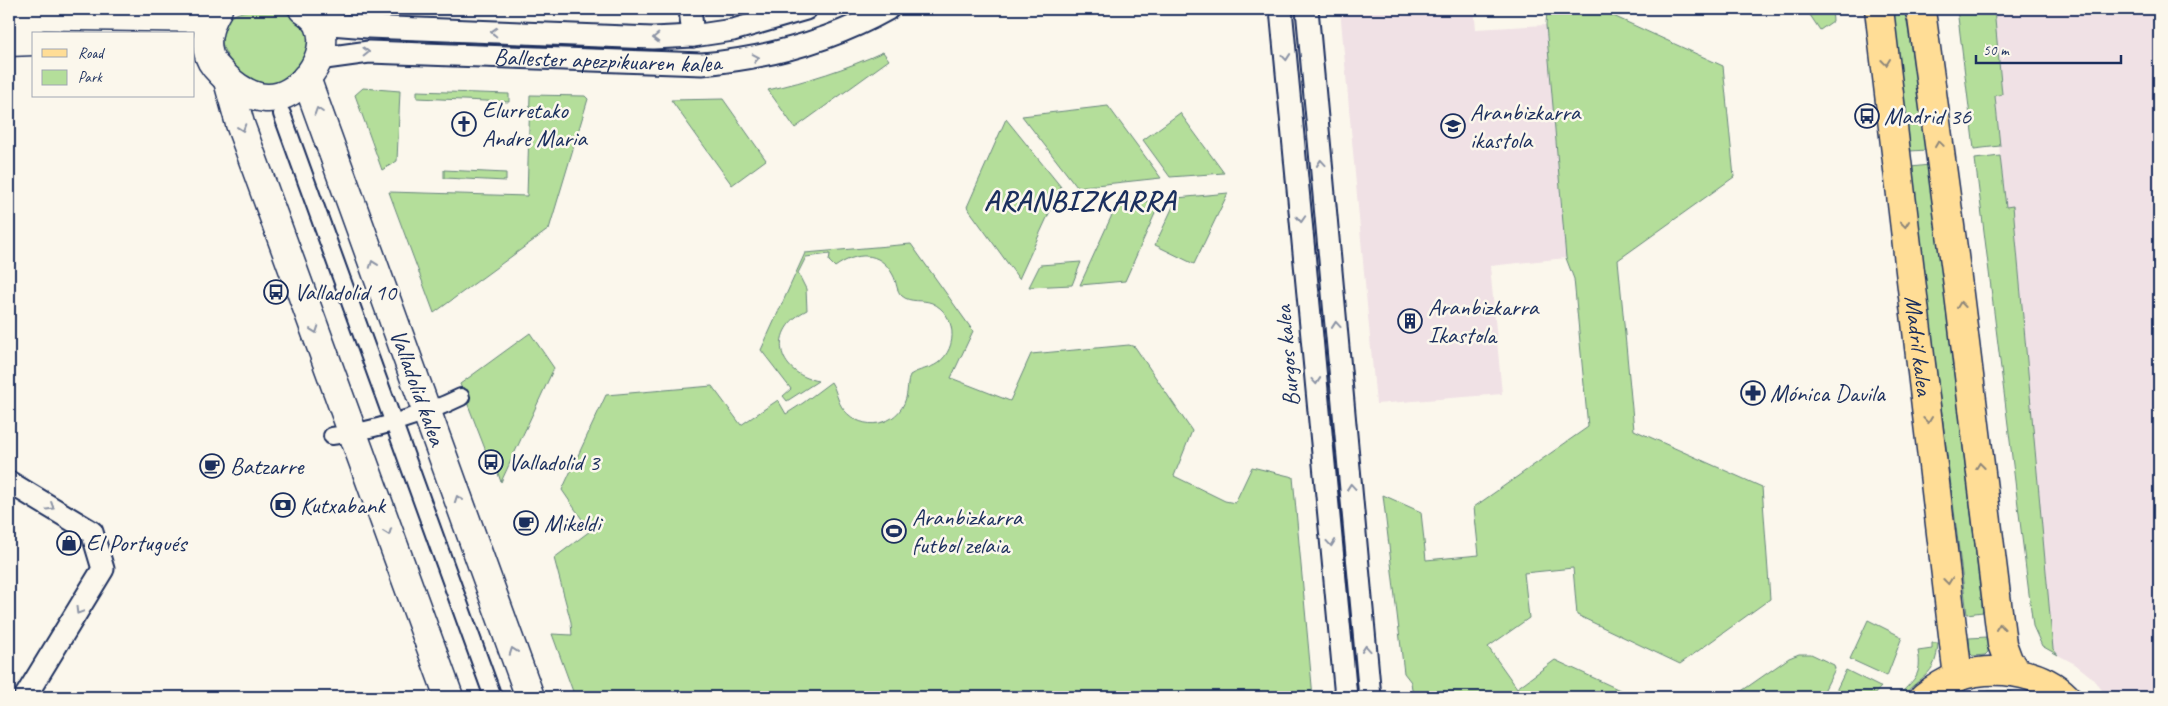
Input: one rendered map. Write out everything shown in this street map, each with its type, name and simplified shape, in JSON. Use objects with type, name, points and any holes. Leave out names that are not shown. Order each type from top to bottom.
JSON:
[{"type":"main road","name":"Madril kalea","points":[[1879,10],[1958,677]]},
{"type":"main road","name":"Madril kalea","points":[[1921,12],[1959,288],[2002,644],[2008,660],[2016,672]]},
{"type":"main road","points":[[9,15],[215,13],[207,40],[212,66],[240,124],[342,435],[449,697]]},
{"type":"main road","points":[[212,66],[246,92],[266,98],[276,97],[292,90],[312,68],[323,45],[311,16]]},
{"type":"main road","points":[[9,42],[32,42]]},
{"type":"main road","name":"Valladolid kalea","points":[[312,68],[427,412],[530,697]]},
{"type":"main road","points":[[1924,697],[1958,677],[1987,670],[2016,672],[2041,680],[2066,697]]},
{"type":"street","points":[[690,9],[693,36]]},
{"type":"street","name":"Ballester apezpikuaren kalea","points":[[311,16],[368,27],[653,38],[693,36],[734,30],[806,9]]},
{"type":"street","name":"Ballester apezpikuaren kalea","points":[[312,68],[369,52],[702,64],[742,61],[776,54],[822,38],[888,9]]},
{"type":"street","name":"Burgos kalea","points":[[1281,9],[1346,697]]},
{"type":"street","points":[[1308,9],[1370,697]]},
{"type":"street","name":"Valladolid kalea","points":[[282,114],[493,697]]},
{"type":"street","points":[[342,435],[427,412],[461,397]]},
{"type":"street","points":[[9,482],[92,532],[104,568],[25,697]]},
{"type":"shaded area","name":"Aranbizkarra ikastola","points":[[1340,9],[1474,9],[1476,29],[1546,25],[1566,258],[1490,266],[1502,394],[1376,404]]},
{"type":"shaded area","points":[[1994,9],[2159,9],[2159,697],[2108,697],[2090,676],[2075,664],[2058,655],[2053,649],[2013,207],[2006,207],[2000,156],[1995,95],[2002,94]]},
{"type":"green space","points":[[256,9],[281,12],[292,16],[301,21],[307,29],[309,38],[308,49],[301,63],[287,78],[271,84],[256,81],[242,73],[231,61],[223,47],[221,34],[225,22],[235,14]]},
{"type":"green space","points":[[1547,9],[1598,9],[1723,66],[1734,177],[1618,260],[1634,430],[1762,487],[1770,599],[1680,664],[1577,615],[1573,568],[1524,573],[1529,618],[1488,647],[1517,688],[1555,660],[1635,697],[1413,697],[1411,682],[1404,673],[1383,495],[1421,512],[1426,560],[1479,555],[1474,507],[1588,427],[1574,279],[1566,258],[1546,25]]},
{"type":"green space","points":[[1806,9],[1832,9],[1833,21],[1820,30]]},
{"type":"green space","points":[[1893,9],[1905,9],[1927,150],[1910,151]]},
{"type":"green space","points":[[1957,9],[1994,9],[2002,94],[1995,96],[2000,146],[1974,149]]},
{"type":"green space","points":[[883,52],[889,60],[795,128],[768,90],[827,74]]},
{"type":"green space","points":[[363,88],[400,91],[397,161],[382,170],[355,95]]},
{"type":"green space","points":[[417,91],[509,94],[509,102],[417,98]]},
{"type":"green space","points":[[530,95],[585,96],[588,99],[549,229],[434,313],[389,192],[527,196]]},
{"type":"green space","points":[[723,99],[766,160],[732,185],[671,100]]},
{"type":"green space","points":[[1108,106],[1161,178],[1077,187],[1022,116]]},
{"type":"green space","points":[[1180,113],[1224,173],[1170,177],[1143,140]]},
{"type":"green space","points":[[1006,119],[1061,187],[1019,279],[967,207]]},
{"type":"green space","points":[[2000,156],[2006,207],[2013,206],[2053,649],[2058,655],[2042,646],[2033,626],[1975,159]]},
{"type":"green space","points":[[1929,165],[1983,612],[1967,614],[1911,167]]},
{"type":"green space","points":[[444,170],[506,173],[506,181],[444,178]]},
{"type":"green space","points":[[1228,193],[1194,264],[1155,245],[1177,198]]},
{"type":"green space","points":[[1161,200],[1125,281],[1080,285],[1117,204]]},
{"type":"green space","points":[[911,244],[973,331],[951,378],[1010,401],[1031,354],[1129,345],[1135,347],[1192,431],[1174,476],[1225,501],[1235,503],[1252,467],[1293,477],[1313,697],[575,697],[552,634],[572,635],[571,622],[554,558],[590,531],[562,490],[606,395],[712,386],[741,425],[778,400],[786,414],[831,382],[842,407],[852,417],[869,424],[888,420],[902,408],[906,398],[910,375],[935,365],[945,356],[952,340],[952,331],[946,315],[940,308],[932,303],[902,296],[893,275],[881,261],[867,256],[859,256],[851,258],[835,267],[829,261],[830,254],[806,257],[798,273],[806,289],[807,310],[794,318],[786,328],[782,339],[782,350],[786,360],[793,369],[804,376],[818,381],[787,401],[783,396],[791,389],[761,350],[805,253]]},
{"type":"green space","points":[[1081,262],[1072,285],[1029,287],[1040,265]]},
{"type":"green space","points":[[530,333],[554,368],[501,482],[491,453],[487,454],[460,384]]},
{"type":"green space","points":[[1868,620],[1902,637],[1887,676],[1850,659]]},
{"type":"green space","points":[[1987,637],[1988,652],[1985,655],[1973,656],[1970,653],[1969,638]]},
{"type":"green space","points":[[1932,643],[1938,643],[1937,654],[1931,669],[1902,697],[1897,697],[1912,682],[1918,672],[1918,651],[1932,649]]},
{"type":"green space","points":[[1799,654],[1811,654],[1834,665],[1835,669],[1821,697],[1733,697],[1789,658]]},
{"type":"green space","points":[[1846,670],[1881,687],[1872,697],[1833,697]]},
{"type":"green space","points":[[1989,691],[2007,691],[2030,697],[1963,697]]},
{"type":"place","name":"Madrid 36","points":[[1867,116]]},
{"type":"place","name":"Elurretako Andre Maria","points":[[464,124]]},
{"type":"place","name":"Aranbizkarra ikastola","points":[[1453,126]]},
{"type":"place","name":"Valladolid 10","points":[[276,292]]},
{"type":"place","name":"Aranbizkarra Ikastola","points":[[1410,321]]},
{"type":"place","name":"Mónica Davila","points":[[1753,393]]},
{"type":"place","name":"Valladolid 3","points":[[491,462]]},
{"type":"place","name":"Batzarre","points":[[212,466]]},
{"type":"place","name":"Kutxabank","points":[[283,505]]},
{"type":"place","name":"Mikeldi","points":[[526,523]]},
{"type":"place","name":"Aranbizkarra futbol zelaia","points":[[894,531]]},
{"type":"place","name":"El Portugués","points":[[69,543]]},
{"type":"district","name":"ARANBIZKARRA","points":[[1080,200]]}]
